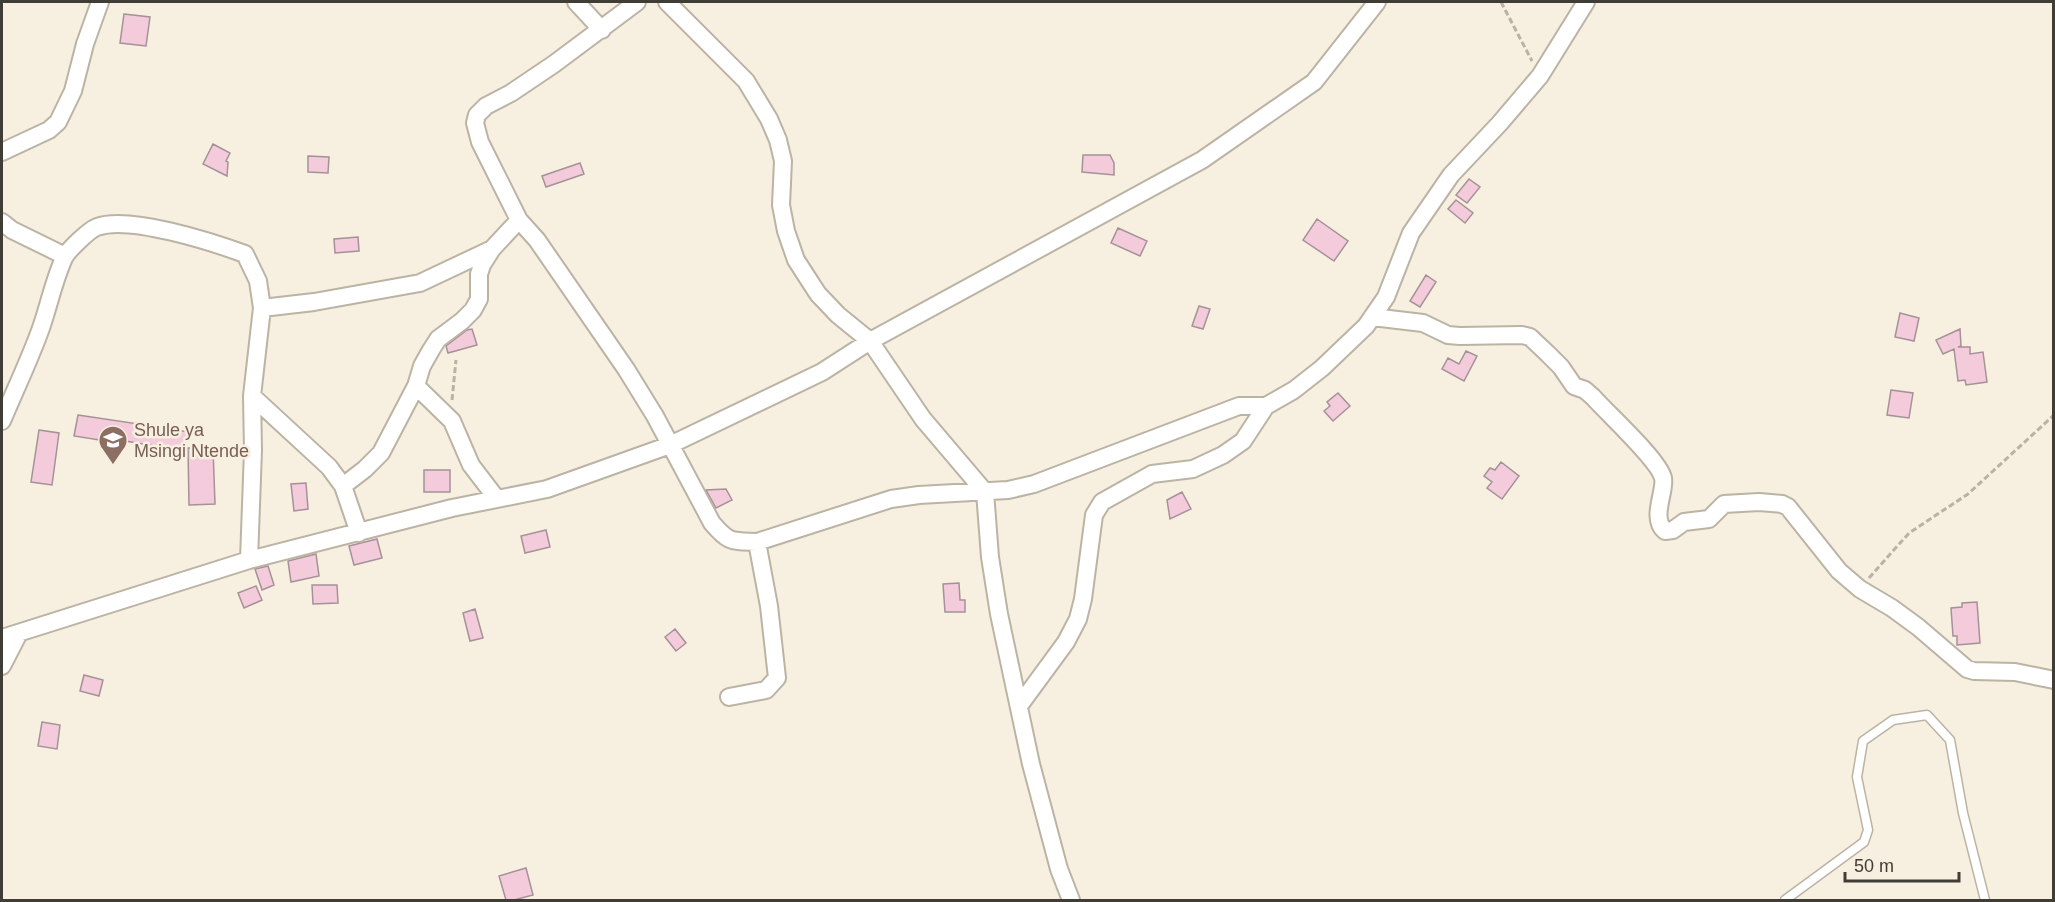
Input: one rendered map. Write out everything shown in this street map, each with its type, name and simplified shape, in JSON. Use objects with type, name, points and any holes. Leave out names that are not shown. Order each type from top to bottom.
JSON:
[{"type":"street","points":[[2,152],[49,130],[58,122],[74,91],[85,44],[100,2]]},
{"type":"street","points":[[576,2],[602,30]]},
{"type":"street","points":[[637,2],[602,30],[531,80],[486,106],[477,115],[474,123],[480,142],[519,220],[537,240],[626,369],[655,416],[712,523],[724,538],[733,541],[757,542],[891,499],[919,495],[1008,490],[1034,484],[1239,406],[1266,406]]},
{"type":"street","points":[[667,2],[746,81],[759,101],[778,140],[783,161],[781,205],[786,231],[796,260],[818,294],[838,315],[870,341],[923,419],[985,492],[994,583],[1031,764],[1056,858],[1071,900]]},
{"type":"street","points":[[2,638],[249,560],[452,508],[547,489],[670,445],[822,372],[870,341],[1202,160],[1314,82],[1377,2]]},
{"type":"street","points":[[1019,706],[1066,642],[1078,618],[1083,599],[1094,515],[1102,502],[1152,474],[1193,469],[1223,455],[1243,441],[1266,406],[1294,390],[1322,368],[1366,326],[1386,297],[1411,233],[1451,175],[1540,76],[1586,2]]},
{"type":"street","points":[[343,486],[381,453],[416,386],[422,366],[438,339],[462,321],[479,299],[479,274],[492,249],[519,220]]},
{"type":"street","points":[[2,222],[12,230],[65,256]]},
{"type":"street","points":[[2,421],[40,330],[65,256],[96,227],[110,224],[136,224],[219,245],[244,254],[258,281],[262,308],[252,396],[253,450],[249,560]]},
{"type":"street","points":[[262,308],[314,302],[420,283],[492,249]]},
{"type":"street","points":[[1372,317],[1423,324],[1448,335],[1522,335],[1530,337],[1561,367],[1574,386],[1585,390],[1642,447],[1660,471],[1663,483],[1659,506],[1662,529],[1670,531],[1684,522],[1709,519],[1724,504],[1731,502],[1782,504],[1788,507],[1839,571],[1860,589],[1918,627],[1967,669],[2015,672],[2054,680]]},
{"type":"street","points":[[416,386],[452,421],[471,465],[497,499]]},
{"type":"street","points":[[252,396],[329,467],[343,486],[359,533]]},
{"type":"street","points":[[729,697],[766,690],[777,678],[769,606],[757,542]]},
{"type":"street","points":[[2,666],[20,633]]},
{"type":"lane","points":[[1785,900],[1864,842],[1868,830],[1857,777],[1863,741],[1893,720],[1927,716],[1950,740],[1964,813],[1985,900]]},
{"type":"path","points":[[1501,2],[1540,76]]},
{"type":"path","points":[[452,421],[456,360]]},
{"type":"path","points":[[1860,589],[1909,533],[1968,494],[2054,415]]},
{"type":"building","points":[[124,14],[150,17],[146,46],[120,43]]},
{"type":"building","points":[[213,144],[230,153],[226,161],[228,162],[227,176],[203,164]]},
{"type":"building","points":[[1083,155],[1110,155],[1114,163],[1114,175],[1082,172]]},
{"type":"building","points":[[308,156],[329,157],[328,173],[308,172]]},
{"type":"building","points":[[580,163],[584,174],[546,187],[542,176]]},
{"type":"building","points":[[1469,179],[1480,187],[1467,203],[1456,195]]},
{"type":"building","points":[[1456,200],[1473,213],[1465,223],[1448,209]]},
{"type":"building","points":[[1317,219],[1348,241],[1334,261],[1303,240]]},
{"type":"building","points":[[1118,228],[1147,241],[1140,256],[1111,243]]},
{"type":"building","points":[[358,237],[359,251],[335,253],[334,239]]},
{"type":"building","points":[[1426,275],[1436,282],[1420,307],[1410,301]]},
{"type":"building","points":[[1199,306],[1210,309],[1203,329],[1192,326]]},
{"type":"building","points":[[1900,313],[1919,318],[1914,341],[1895,337]]},
{"type":"building","points":[[472,329],[477,345],[448,353],[446,346],[467,330]]},
{"type":"building","points":[[1960,329],[1961,346],[1958,347],[1970,347],[1970,354],[1983,352],[1987,382],[1966,385],[1965,380],[1958,381],[1954,349],[1943,354],[1936,340]]},
{"type":"building","points":[[1466,351],[1477,356],[1464,381],[1442,369],[1448,358],[1459,364]]},
{"type":"building","points":[[1891,390],[1913,393],[1909,418],[1887,415]]},
{"type":"building","points":[[1338,393],[1350,406],[1333,421],[1324,411],[1330,406],[1327,402]]},
{"type":"building","points":[[78,415],[188,432],[184,451],[125,441],[125,444],[74,436]]},
{"type":"building","points":[[39,430],[59,433],[52,485],[31,482]]},
{"type":"building","points":[[188,448],[213,448],[215,504],[189,505]]},
{"type":"building","points":[[1501,462],[1519,476],[1502,499],[1487,488],[1492,482],[1484,476],[1490,468],[1495,470]]},
{"type":"building","points":[[424,470],[450,470],[450,492],[424,492]]},
{"type":"building","points":[[306,483],[308,509],[294,511],[291,484]]},
{"type":"building","points":[[726,489],[732,500],[716,508],[706,490]]},
{"type":"building","points":[[1182,492],[1191,509],[1170,519],[1167,500]]},
{"type":"building","points":[[546,530],[550,547],[525,553],[521,536]]},
{"type":"building","points":[[377,539],[382,558],[354,565],[349,546]]},
{"type":"building","points":[[316,554],[319,576],[291,582],[288,561]]},
{"type":"building","points":[[268,566],[274,585],[262,590],[255,569]]},
{"type":"building","points":[[959,583],[960,600],[965,600],[965,612],[945,612],[943,584]]},
{"type":"building","points":[[312,585],[337,585],[338,603],[313,604]]},
{"type":"building","points":[[256,586],[262,600],[244,608],[238,593]]},
{"type":"building","points":[[1977,602],[1980,643],[1957,645],[1957,636],[1953,636],[1951,608],[1962,607],[1962,603]]},
{"type":"building","points":[[475,609],[483,638],[470,641],[463,613]]},
{"type":"building","points":[[675,629],[686,643],[676,651],[665,637]]},
{"type":"building","points":[[84,675],[103,680],[99,696],[80,691]]},
{"type":"building","points":[[42,722],[60,725],[57,749],[38,746]]},
{"type":"building","points":[[526,868],[533,895],[506,900],[499,876]]},
{"type":"place","name":"Shule ya Msingi Ntende","points":[[113,466]]}]
